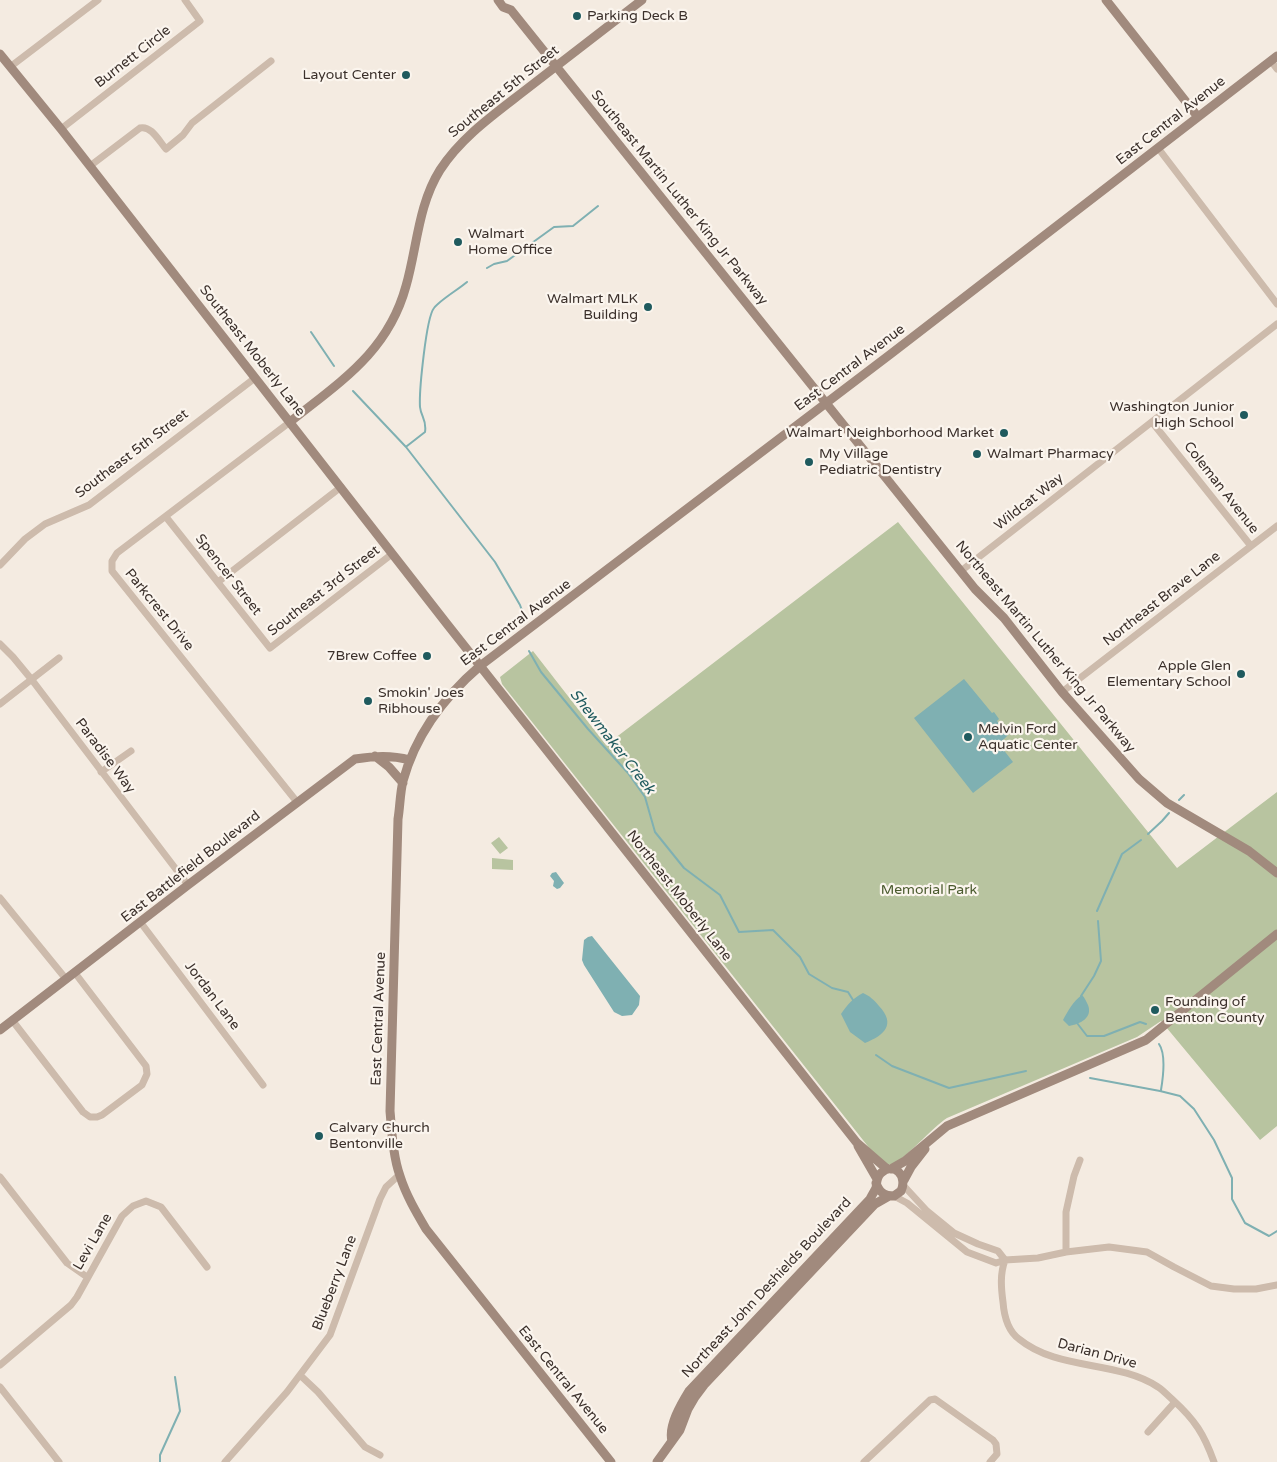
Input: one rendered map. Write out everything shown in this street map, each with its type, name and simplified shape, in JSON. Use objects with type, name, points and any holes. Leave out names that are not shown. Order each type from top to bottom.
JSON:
[{"type":"street","points":[[10,67],[98,0]]},
{"type":"street","name":"Burnett Circle","points":[[61,129],[200,21],[185,0]]},
{"type":"street","name":"Southeast Martin Luther King Jr Parkway","points":[[498,0],[503,7],[512,5],[556,67],[827,402]]},
{"type":"street","name":"Southeast 5th Street","points":[[290,422],[364,361],[386,332],[399,307],[406,285],[426,198],[446,160],[465,138],[479,126],[642,0]]},
{"type":"street","points":[[1106,0],[1198,117]]},
{"type":"street","name":"Southeast Moberly Lane","points":[[0,54],[61,129],[480,666]]},
{"type":"street","points":[[1274,58],[1277,69]]},
{"type":"street","name":"East Central Avenue","points":[[611,1462],[426,1228],[408,1197],[399,1175],[394,1154],[390,1111],[398,819],[403,782],[410,760],[425,729],[440,706],[480,666],[1274,58]]},
{"type":"street","points":[[90,166],[140,128],[149,128],[166,149],[183,136],[192,122],[271,61]]},
{"type":"street","points":[[1158,148],[1277,304]]},
{"type":"street","name":"Wildcat Way","points":[[961,571],[1277,324]]},
{"type":"street","name":"Southeast 5th Street","points":[[0,565],[25,539],[45,524],[89,505],[255,378]]},
{"type":"street","name":"Northeast Martin Luther King Jr Parkway","points":[[827,402],[975,589],[1004,618],[1062,692],[1139,779],[1167,803],[1249,851],[1277,873]]},
{"type":"street","name":"Parkcrest Drive","points":[[290,422],[117,552],[112,561],[112,572],[297,802]]},
{"type":"street","name":"Coleman Avenue","points":[[1152,422],[1251,546]]},
{"type":"street","points":[[218,582],[341,487]]},
{"type":"street","name":"Spencer Street","points":[[166,517],[270,648]]},
{"type":"street","name":"Northeast Brave Lane","points":[[1062,692],[1277,526]]},
{"type":"street","name":"Southeast 3rd Street","points":[[270,648],[392,554]]},
{"type":"street","name":"Paradise Way","points":[[0,644],[32,680],[188,885]]},
{"type":"street","points":[[0,704],[59,658]]},
{"type":"street","name":"Northeast Moberly Lane","points":[[480,666],[856,1143],[877,1181]]},
{"type":"street","points":[[101,772],[131,752]]},
{"type":"street","points":[[375,756],[403,782]]},
{"type":"street","name":"East Battlefield Boulevard","points":[[0,1030],[355,759],[395,756],[410,760]]},
{"type":"street","points":[[0,898],[66,979]]},
{"type":"street","name":"Jordan Lane","points":[[141,923],[263,1085]]},
{"type":"street","points":[[1277,934],[1146,1040],[947,1126],[905,1162],[880,1173],[877,1181],[878,1189],[884,1195],[907,1203],[967,1252],[996,1263],[1005,1260],[1038,1258],[1066,1252],[1109,1247],[1147,1252],[1211,1286],[1256,1289],[1277,1285]]},
{"type":"street","points":[[12,1020],[75,1104],[90,1117],[102,1115],[142,1085],[147,1074],[146,1066],[74,973]]},
{"type":"street","points":[[891,1196],[901,1191],[911,1167],[931,1140]]},
{"type":"street","name":"Northeast Moberly Lane","points":[[856,1143],[889,1169]]},
{"type":"street","points":[[1066,1252],[1066,1212],[1074,1176],[1080,1160]]},
{"type":"street","points":[[889,1169],[898,1172],[903,1183],[927,1211],[954,1233],[998,1251],[1005,1260]]},
{"type":"street","name":"Blueberry Lane","points":[[225,1462],[301,1376],[330,1336],[380,1199],[386,1187],[399,1175]]},
{"type":"street","points":[[0,1177],[67,1262],[87,1277]]},
{"type":"street","name":"Northeast John Deshields Boulevard","points":[[672,1441],[670,1434],[682,1401],[689,1391],[870,1199],[877,1181]]},
{"type":"street","name":"Northeast John Deshields Boulevard","points":[[657,1462],[680,1430],[688,1408],[704,1385],[876,1204],[891,1196]]},
{"type":"street","name":"Levi Lane","points":[[0,1364],[62,1314],[77,1297],[122,1216],[133,1206],[146,1201],[161,1207],[207,1267]]},
{"type":"street","name":"Darian Drive","points":[[1005,1260],[1001,1282],[1004,1312],[1010,1329],[1017,1339],[1035,1350],[1058,1358],[1133,1375],[1158,1387],[1192,1418],[1208,1445],[1214,1462]]},
{"type":"street","points":[[301,1376],[318,1392],[365,1447],[380,1455]]},
{"type":"street","points":[[0,1387],[59,1462]]},
{"type":"street","points":[[864,1462],[930,1400],[934,1399],[993,1440],[996,1444],[997,1454],[990,1462]]},
{"type":"street","points":[[1148,1432],[1175,1402]]},
{"type":"green space","name":"Memorial Park","points":[[898,522],[1177,868],[1277,792],[1277,1126],[1260,1140],[1161,1021],[1137,1037],[947,1118],[911,1151],[893,1164],[887,1164],[878,1159],[502,684],[500,677],[533,651],[606,745]]},
{"type":"green space","points":[[499,837],[508,848],[500,854],[491,843]]},
{"type":"green space","points":[[492,858],[513,860],[513,870],[492,869]]},
{"type":"water","name":"Melvin Ford Aquatic Center","points":[[964,679],[999,719],[997,721],[1008,735],[999,744],[1013,762],[973,793],[914,718]]},
{"type":"water","points":[[556,872],[564,883],[557,889],[553,886],[554,881],[550,876]]},
{"type":"water","points":[[592,936],[640,996],[639,1005],[632,1015],[622,1016],[614,1012],[584,965],[582,960],[584,940]]},
{"type":"water","points":[[863,993],[872,998],[887,1018],[886,1028],[883,1033],[865,1043],[850,1032],[841,1014],[850,1002]]},
{"type":"water","points":[[1082,995],[1088,1005],[1089,1013],[1081,1022],[1069,1026],[1063,1020],[1073,1003]]},
{"type":"waterway","points":[[487,268],[507,261],[554,227],[573,226],[598,206]]},
{"type":"waterway","points":[[407,446],[425,432],[420,399],[424,356],[431,315],[437,305],[467,282]]},
{"type":"waterway","name":"Shewmaker Creek","points":[[311,332],[334,366]]},
{"type":"waterway","name":"Shewmaker Creek","points":[[353,391],[406,447],[495,562],[520,605],[524,616]]},
{"type":"waterway","name":"Shewmaker Creek","points":[[529,651],[541,672],[588,729],[628,773],[645,797],[655,832],[684,868],[720,895],[739,932],[773,930],[800,957],[809,974],[832,988],[848,992],[853,1000]]},
{"type":"waterway","points":[[1179,800],[1184,795]]},
{"type":"waterway","points":[[1148,834],[1169,813]]},
{"type":"waterway","points":[[1097,911],[1122,854],[1141,840]]},
{"type":"waterway","points":[[1081,996],[1101,961],[1098,921]]},
{"type":"waterway","points":[[1077,1023],[1087,1036],[1104,1036],[1140,1022],[1146,1024]]},
{"type":"waterway","points":[[1159,1044],[1163,1054],[1161,1090]]},
{"type":"waterway","name":"Shewmaker Creek","points":[[876,1055],[892,1066],[949,1088],[1026,1071]]},
{"type":"waterway","name":"Shewmaker Creek","points":[[1090,1078],[1180,1096],[1194,1109],[1214,1140],[1232,1178],[1232,1199],[1245,1223],[1269,1236],[1277,1231]]},
{"type":"waterway","points":[[160,1462],[160,1455],[180,1411],[175,1377]]},
{"type":"place","name":"Parking Deck B","points":[[577,16]]},
{"type":"place","name":"Layout Center","points":[[406,75]]},
{"type":"place","name":"Walmart Home Office","points":[[458,242]]},
{"type":"place","name":"Walmart MLK Building","points":[[648,307]]},
{"type":"place","name":"Washington Junior High School","points":[[1244,415]]},
{"type":"place","name":"Walmart Neighborhood Market","points":[[1004,433]]},
{"type":"place","name":"Walmart Pharmacy","points":[[977,454]]},
{"type":"place","name":"My Village Pediatric Dentistry","points":[[809,462]]},
{"type":"place","name":"7Brew Coffee","points":[[427,656]]},
{"type":"place","name":"Apple Glen Elementary School","points":[[1241,674]]},
{"type":"place","name":"Smokin' Joes Ribhouse","points":[[368,701]]},
{"type":"place","name":"Melvin Ford Aquatic Center","points":[[968,737]]},
{"type":"place","name":"Founding of Benton County","points":[[1155,1010]]},
{"type":"place","name":"Calvary Church Bentonville","points":[[319,1136]]}]
